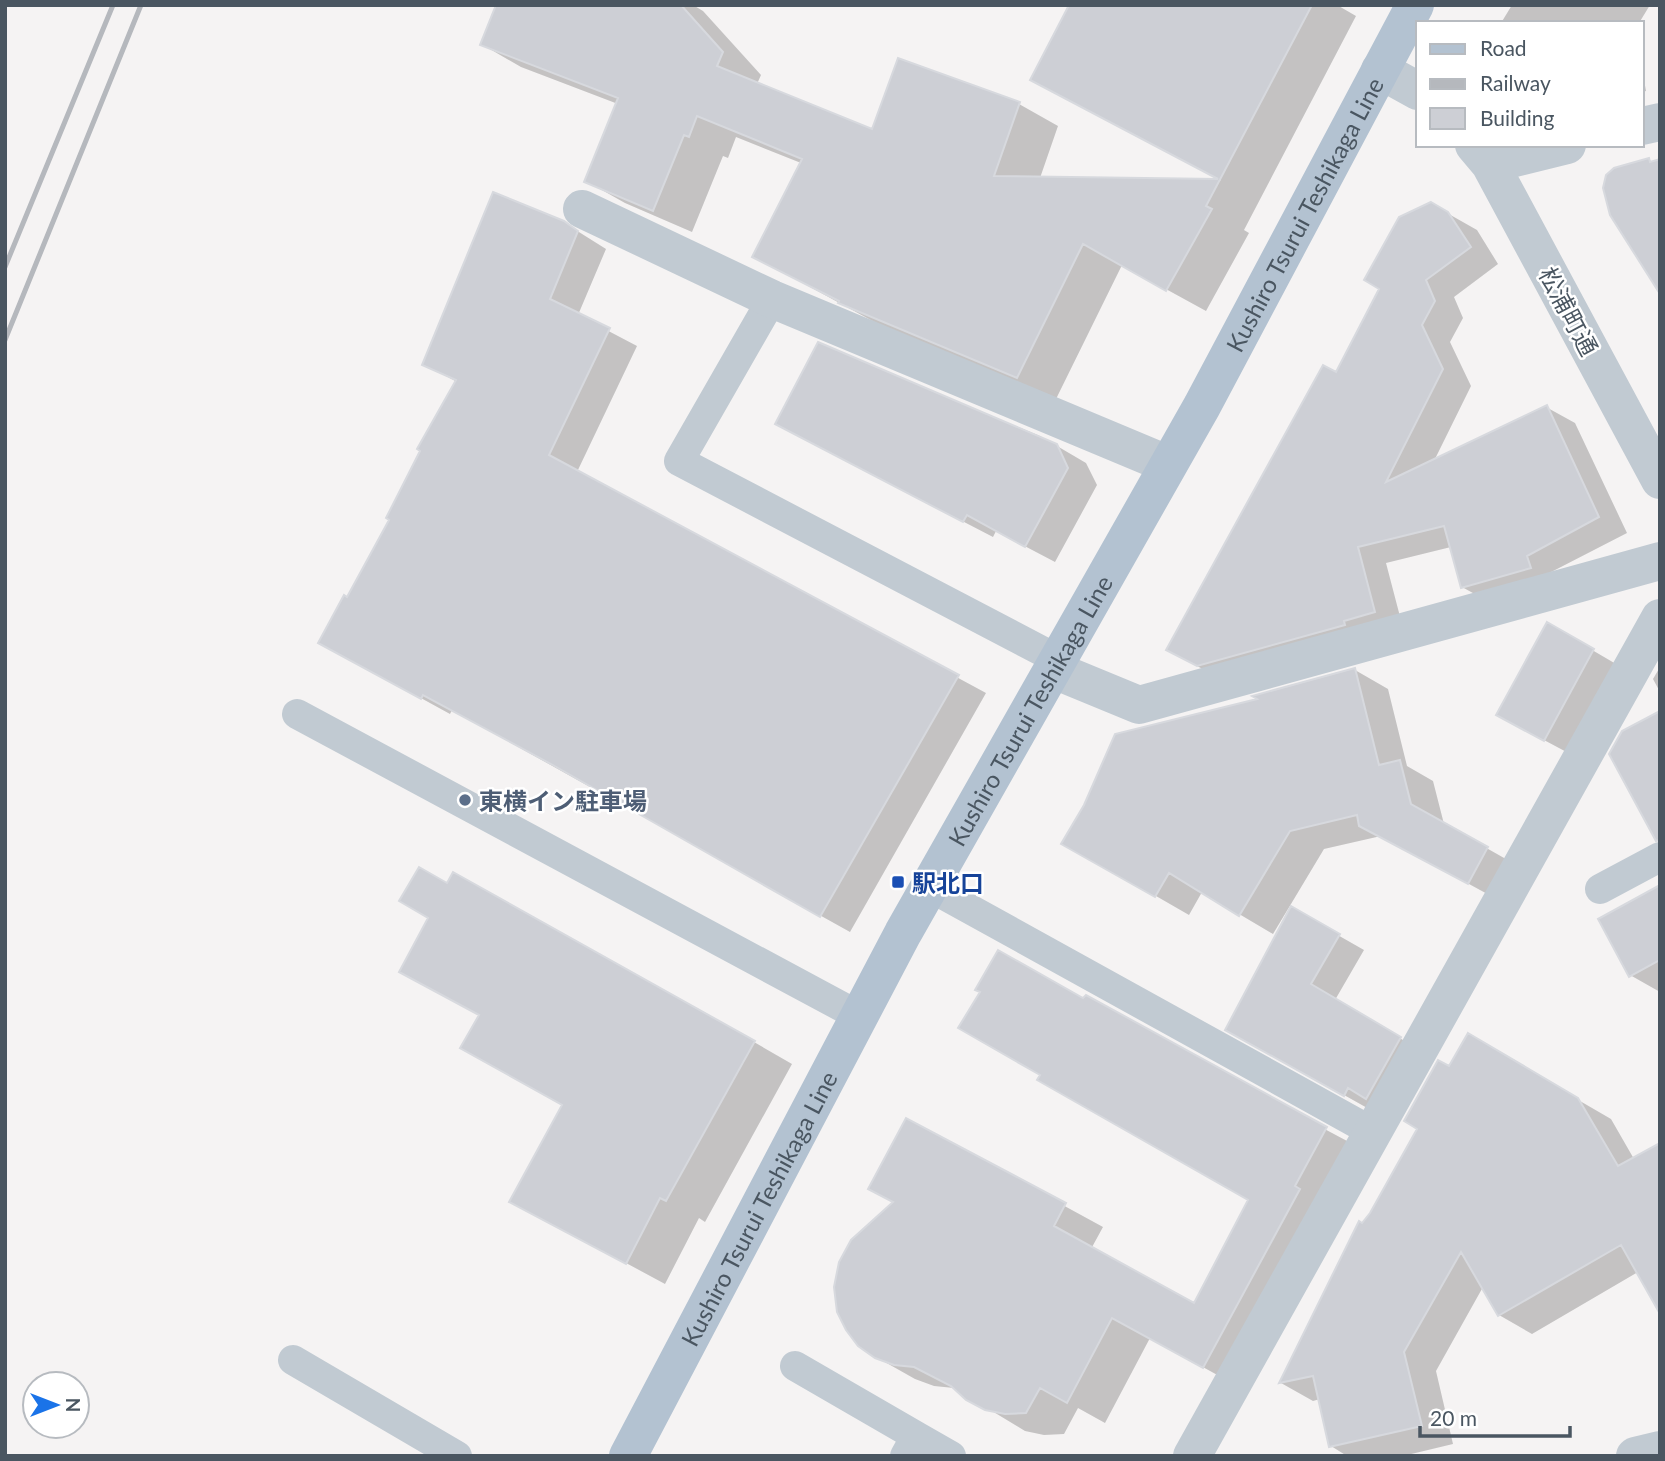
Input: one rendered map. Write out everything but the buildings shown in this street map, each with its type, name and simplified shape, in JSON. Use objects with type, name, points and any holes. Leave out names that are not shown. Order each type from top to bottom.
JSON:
[{"type":"main road","name":"Kushiro Tsurui Teshikaga Line","points":[[628,1456],[859,1016],[1202,406],[1415,5]]},
{"type":"street","points":[[1380,70],[1416,90]]},
{"type":"street","points":[[1482,155],[1550,147]]},
{"type":"street","name":"松浦町通","points":[[1482,155],[1660,480]]},
{"type":"street","points":[[582,209],[772,299],[1167,464]]},
{"type":"street","points":[[1056,665],[1139,705],[1660,561]]},
{"type":"street","points":[[1192,1456],[1371,1131],[1660,618]]},
{"type":"street","points":[[1635,1456],[1660,1450]]},
{"type":"lane","points":[[772,299],[679,461],[1056,665]]},
{"type":"lane","points":[[298,714],[859,1016]]},
{"type":"lane","points":[[1600,889],[1660,857]]},
{"type":"lane","points":[[930,887],[1371,1131]]},
{"type":"lane","points":[[293,1360],[457,1456]]},
{"type":"lane","points":[[795,1366],[911,1446],[951,1456]]},
{"type":"railway","points":[[5,267],[113,5]]},
{"type":"railway","points":[[5,340],[141,5]]},
{"type":"place","name":"東横イン駐車場","points":[[465,800]]},
{"type":"place","name":"駅北口","points":[[898,882]]}]
